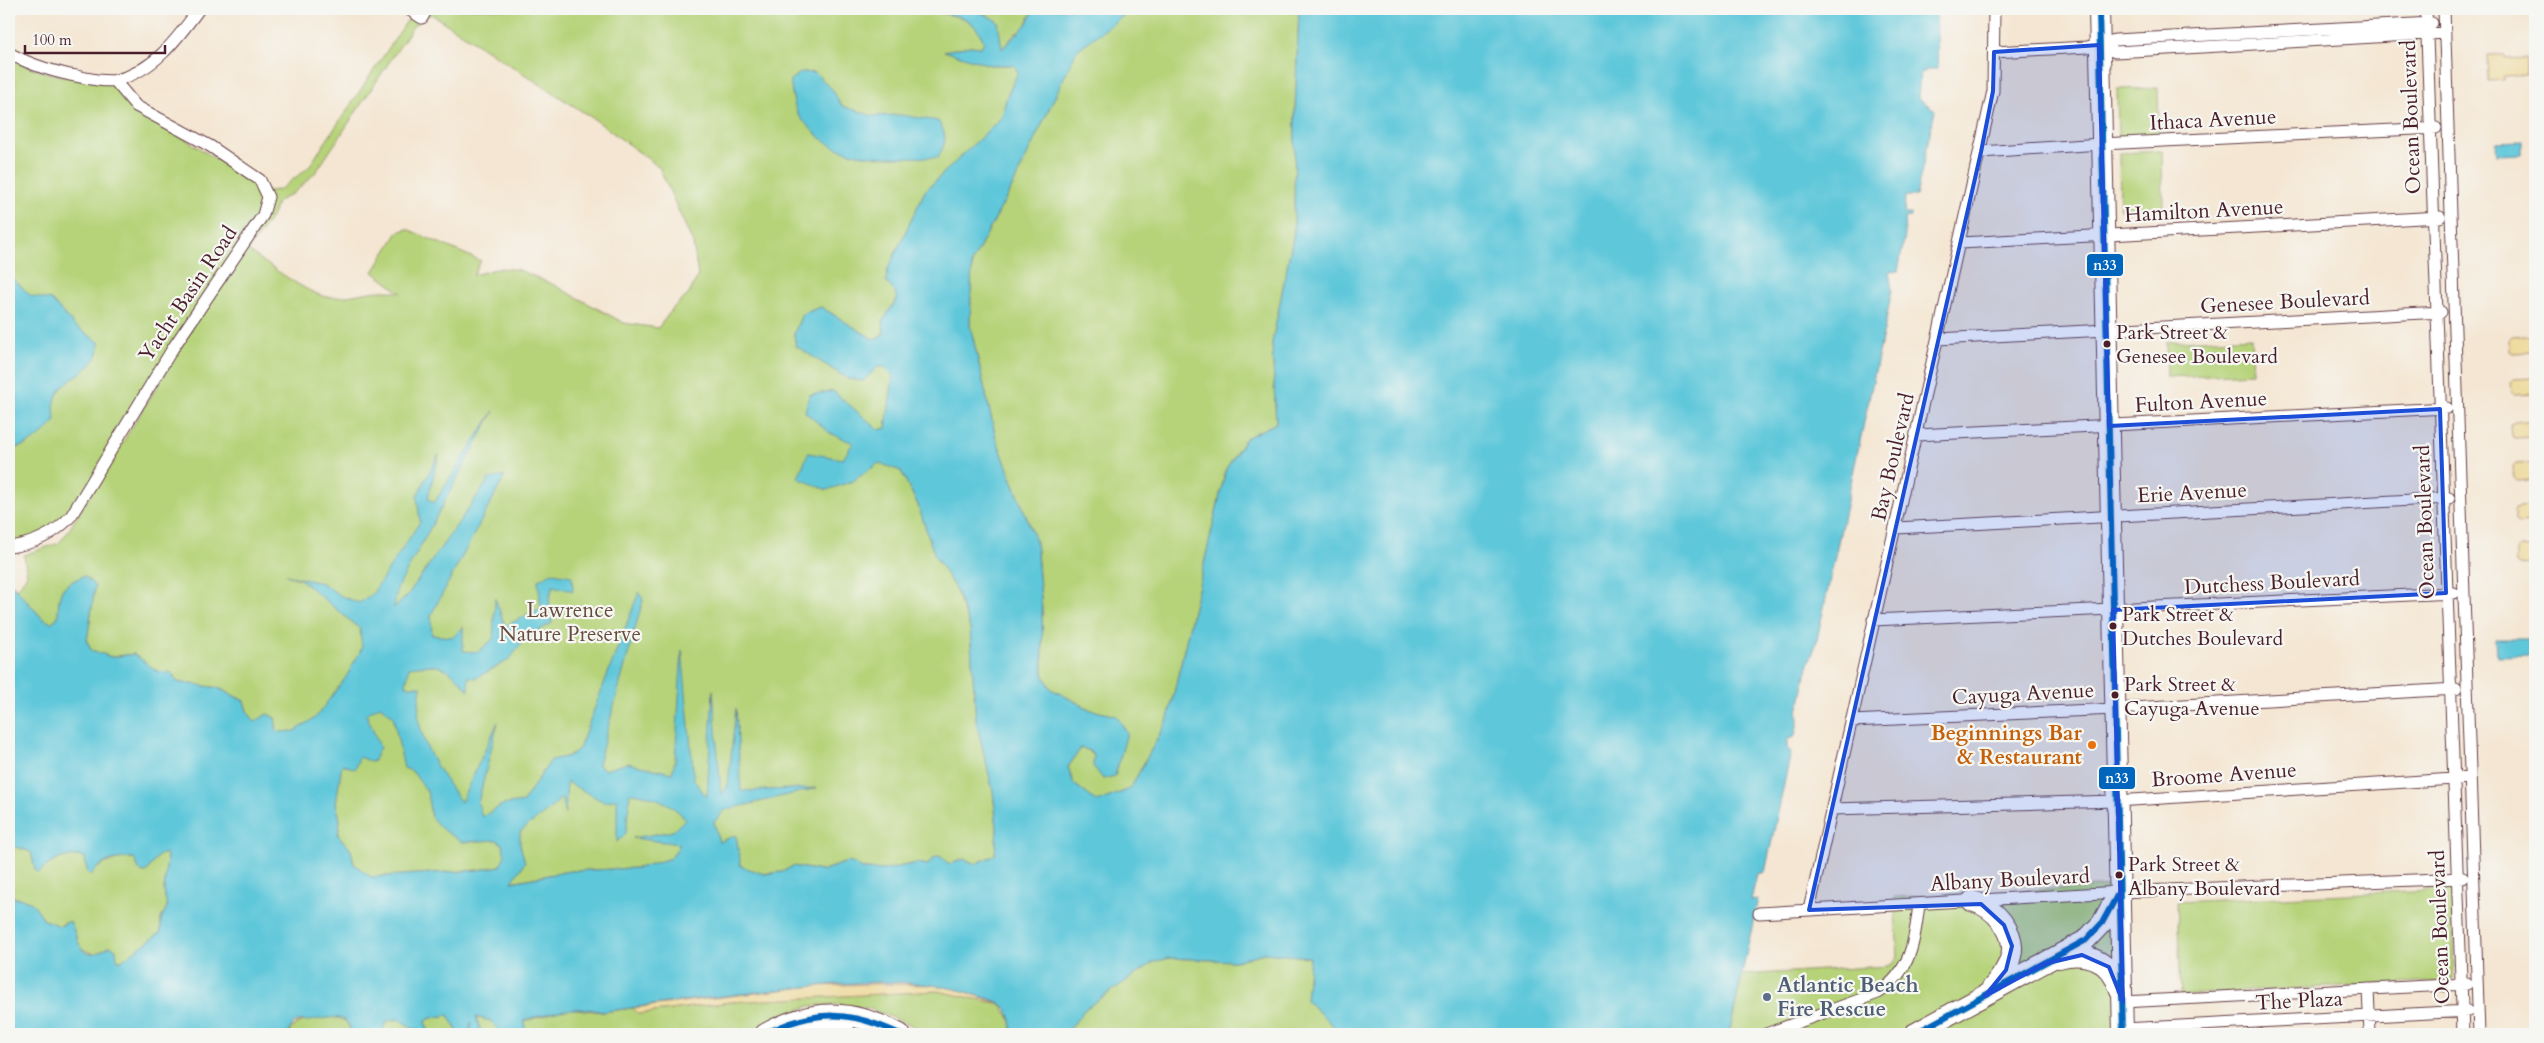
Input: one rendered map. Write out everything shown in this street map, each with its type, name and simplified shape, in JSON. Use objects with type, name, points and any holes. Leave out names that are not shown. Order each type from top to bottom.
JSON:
[{"type":"highway","points":[[2099,9],[2123,1032]]},
{"type":"highway","points":[[1914,1034],[1966,1008],[2086,940],[2096,931],[2119,892]]},
{"type":"highway","points":[[1972,901],[1989,908],[2000,920],[2007,930],[2012,946],[2012,954],[2006,970],[1985,996]]},
{"type":"highway","points":[[2044,964],[2067,956],[2082,955],[2098,959],[2109,968],[2117,980],[2123,1002]]},
{"type":"highway","points":[[1943,1034],[1948,1026],[1966,1008]]},
{"type":"highway","points":[[766,1034],[787,1022],[812,1015],[837,1014],[860,1016],[900,1034]]},
{"type":"highway","points":[[790,1034],[820,1027],[838,1030],[846,1034]]},
{"type":"street","points":[[9,53],[39,68],[115,81],[145,69],[160,57],[180,35],[199,9]]},
{"type":"street","points":[[408,9],[424,13]]},
{"type":"street","name":"Bay Boulevard","points":[[1809,910],[1873,620],[1896,528],[1981,152],[1993,90],[1994,9]]},
{"type":"street","name":"Ocean Boulevard","points":[[2426,9],[2463,1034]]},
{"type":"street","name":"Ocean Boulevard","points":[[2444,9],[2449,216],[2479,1034]]},
{"type":"street","points":[[1994,52],[2099,45],[2115,40],[2444,28]]},
{"type":"street","name":"Yacht Basin Road","points":[[9,547],[30,544],[49,535],[72,516],[173,348],[263,215],[268,202],[265,188],[250,172],[136,106],[115,81]]},
{"type":"street","name":"Ithaca Avenue","points":[[1981,152],[2102,144],[2447,127]]},
{"type":"street","name":"Hamilton Avenue","points":[[1960,243],[2449,216]]},
{"type":"street","name":"Genesee Boulevard","points":[[1938,339],[2453,312]]},
{"type":"street","name":"Fulton Avenue","points":[[1917,435],[2456,408]]},
{"type":"street","name":"Erie Avenue","points":[[1896,528],[2460,497]]},
{"type":"street","name":"Dutchess Boulevard","points":[[1873,620],[2463,592]]},
{"type":"street","name":"Cayuga Avenue","points":[[1851,721],[2115,709],[2466,688]]},
{"type":"street","name":"Broome Avenue","points":[[1832,809],[2117,801],[2469,778]]},
{"type":"street","name":"Albany Boulevard","points":[[1759,913],[2119,892],[2473,878]]},
{"type":"street","points":[[1766,1034],[1878,993],[1892,982],[1905,966],[1913,947],[1919,904]]},
{"type":"street","name":"The Plaza","points":[[2123,1002],[2477,984]]},
{"type":"street","points":[[2368,989],[2370,1034]]},
{"type":"street","name":"The Plaza","points":[[2123,1032],[2477,1010]]},
{"type":"highlighted area","points":[[2099,45],[2109,426],[2440,409],[2446,593],[2113,610],[2123,1002],[2109,967],[2082,955],[2044,964],[1985,996],[2006,970],[2012,946],[2004,925],[1981,904],[1809,910],[1981,152],[1993,91],[1994,52]]},
{"type":"green space","name":"Lawrence Nature Preserve","points":[[415,9],[929,9],[969,21],[984,42],[981,47],[970,46],[945,51],[990,65],[1014,65],[1018,72],[1006,99],[1002,117],[925,191],[888,269],[886,282],[895,292],[897,299],[883,321],[884,332],[880,338],[873,339],[821,307],[802,314],[794,334],[796,346],[848,379],[863,381],[878,367],[884,367],[894,376],[886,428],[879,430],[879,462],[901,471],[918,505],[935,556],[956,590],[970,628],[976,721],[993,791],[997,828],[995,855],[975,864],[965,859],[949,864],[939,856],[933,858],[928,865],[917,863],[885,870],[862,869],[855,864],[847,862],[821,871],[793,866],[782,872],[703,878],[700,851],[681,844],[671,858],[638,868],[570,871],[511,882],[519,871],[500,866],[479,870],[371,877],[354,864],[351,850],[338,835],[340,820],[336,803],[341,763],[277,732],[275,718],[267,714],[255,723],[247,711],[244,701],[219,688],[177,682],[172,673],[157,671],[134,654],[111,657],[91,650],[87,641],[95,586],[84,576],[70,583],[62,590],[58,617],[51,623],[42,618],[14,588],[18,588],[27,575],[24,555],[59,543],[67,533],[168,369],[165,367],[192,329],[188,326],[173,348],[86,491],[62,526],[31,544],[19,546],[9,537],[9,55],[33,68],[60,76],[115,81],[135,106],[248,180],[258,192],[279,190],[308,168]],"holes":[[[431,14],[597,121],[659,167],[693,243],[698,276],[688,295],[674,307],[658,328],[624,323],[554,285],[519,270],[500,268],[473,275],[481,261],[407,229],[398,232],[373,272],[401,293],[381,291],[337,297],[320,295],[299,285],[248,251],[274,213],[277,202],[295,192],[316,172],[414,25]]]},
{"type":"green space","points":[[971,9],[1033,9],[1033,11],[1023,29],[1015,34],[1002,49],[987,14]]},
{"type":"green space","points":[[1139,9],[1299,9],[1295,112],[1294,232],[1272,343],[1276,423],[1246,438],[1226,469],[1168,719],[1130,789],[1097,802],[1074,784],[1068,767],[1081,748],[1088,750],[1115,776],[1119,760],[1117,716],[1091,710],[1051,689],[1043,674],[1042,610],[1036,542],[996,438],[970,325],[972,262],[1013,185],[1077,49],[1126,14]]},
{"type":"green space","points":[[2158,88],[2159,136],[2118,137],[2117,89]]},
{"type":"green space","points":[[2162,151],[2163,207],[2120,209],[2119,153]]},
{"type":"green space","points":[[2251,337],[2253,373],[2167,377],[2166,342]]},
{"type":"green space","points":[[16,847],[31,852],[35,870],[38,873],[54,861],[72,856],[85,857],[87,872],[118,858],[134,858],[140,871],[146,872],[158,855],[165,853],[167,857],[164,891],[167,907],[161,919],[161,932],[122,961],[84,950],[79,947],[72,925],[65,922],[60,926],[44,920],[29,901],[14,898],[9,890],[9,848]]},
{"type":"green space","points":[[2117,886],[2123,1034],[1729,1034],[1742,975],[1888,966],[1894,963],[1898,956],[1894,897]]},
{"type":"green space","points":[[2452,889],[2454,980],[2181,995],[2177,902]]},
{"type":"green space","points":[[1264,953],[1310,957],[1306,1000],[1342,1034],[1066,1034],[1085,1009],[1154,962],[1169,958],[1235,961]]},
{"type":"green space","points":[[937,991],[1001,1004],[1011,1020],[1012,1034],[928,1034],[909,1024],[870,1009],[844,1004],[810,1006],[786,1014],[750,1034],[516,1034],[525,1028],[525,1021],[569,1008],[602,1012],[633,1008],[640,1014],[730,1002]]},
{"type":"green space","points":[[448,1015],[459,1034],[430,1034],[425,1022],[431,1018]]},
{"type":"green space","points":[[330,1017],[338,1018],[347,1023],[350,1034],[288,1034],[300,1022]]},
{"type":"green space","points":[[475,1017],[491,1021],[502,1034],[482,1034]]},
{"type":"green space","points":[[398,1019],[414,1029],[419,1029],[423,1034],[381,1034],[387,1021]]},
{"type":"sand","points":[[2487,55],[2504,55],[2505,59],[2526,58],[2526,75],[2504,76],[2504,80],[2488,81]]},
{"type":"sand","points":[[2535,335],[2535,352],[2512,353],[2509,351],[2509,340],[2512,337]]},
{"type":"sand","points":[[2535,378],[2535,394],[2514,395],[2511,393],[2510,382],[2514,379]]},
{"type":"sand","points":[[2535,420],[2535,437],[2515,438],[2512,436],[2511,424]]},
{"type":"sand","points":[[2535,463],[2535,480],[2517,481],[2514,478],[2513,467],[2516,464]]},
{"type":"sand","points":[[2535,506],[2535,522],[2518,523],[2515,521],[2514,509]]},
{"type":"sand","points":[[2535,547],[2535,564],[2519,565],[2516,563],[2516,551],[2519,548]]},
{"type":"sand","points":[[939,985],[958,989],[1001,1004],[937,991],[730,1002],[639,1014],[633,1008],[813,986]]},
{"type":"water","points":[[929,9],[957,9],[974,11],[990,17],[998,22],[1002,49],[1025,26],[1033,9],[1139,9],[1126,14],[1077,50],[1013,185],[972,262],[970,325],[996,438],[1036,542],[1042,610],[1043,674],[1051,689],[1091,710],[1117,716],[1127,733],[1115,776],[1103,779],[1093,766],[1094,755],[1088,750],[1081,748],[1068,767],[1074,784],[1097,802],[1130,789],[1168,719],[1226,469],[1246,438],[1276,423],[1272,343],[1294,232],[1295,112],[1299,9],[1936,9],[1938,69],[1929,69],[1920,74],[1918,98],[1935,110],[1916,196],[1905,196],[1904,214],[1911,214],[1911,217],[1904,218],[1905,235],[1898,271],[1889,272],[1892,290],[1884,330],[1816,644],[1808,666],[1797,716],[1799,716],[1795,736],[1787,740],[1787,748],[1791,752],[1765,872],[1757,874],[1751,900],[1758,899],[1729,1034],[1342,1034],[1306,1000],[1310,957],[1264,953],[1235,961],[1169,958],[1154,962],[1085,1009],[1066,1034],[1012,1034],[1009,1014],[996,1001],[954,989],[902,982],[875,982],[768,991],[602,1012],[582,1009],[563,1010],[525,1020],[525,1028],[516,1034],[502,1034],[491,1021],[476,1017],[482,1034],[471,1034],[471,1022],[470,1030],[459,1034],[448,1015],[431,1018],[425,1022],[430,1034],[423,1034],[419,1029],[414,1029],[398,1019],[387,1021],[381,1034],[350,1034],[347,1022],[342,1019],[329,1018],[299,1021],[292,1025],[288,1034],[9,1034],[9,890],[14,898],[29,901],[44,920],[60,926],[70,921],[82,949],[86,952],[92,954],[100,952],[110,946],[116,949],[117,959],[121,961],[161,932],[161,919],[167,907],[164,891],[167,857],[165,853],[158,856],[146,872],[140,871],[134,858],[115,859],[100,866],[91,875],[87,872],[85,857],[72,856],[54,861],[38,873],[35,870],[31,852],[16,847],[9,848],[9,581],[42,618],[51,623],[58,617],[62,590],[70,583],[84,576],[95,586],[87,641],[91,650],[111,657],[134,654],[157,671],[172,673],[177,682],[218,688],[244,701],[247,711],[255,722],[267,714],[275,718],[277,732],[295,731],[316,717],[346,677],[362,648],[360,629],[300,579],[286,575],[322,583],[341,596],[359,603],[373,593],[420,522],[417,496],[439,454],[428,498],[434,503],[494,411],[397,589],[394,608],[407,596],[489,479],[505,476],[431,615],[432,635],[453,637],[463,627],[463,651],[478,652],[493,639],[495,598],[505,626],[541,608],[538,580],[552,573],[572,576],[573,591],[553,586],[549,599],[552,623],[526,638],[509,660],[476,678],[468,677],[469,691],[455,676],[443,668],[437,666],[409,667],[406,686],[421,686],[418,717],[425,743],[436,764],[461,802],[498,722],[478,803],[482,817],[502,805],[523,802],[551,760],[569,756],[579,749],[639,592],[643,600],[598,764],[605,770],[627,763],[672,773],[675,761],[682,650],[694,780],[707,797],[713,690],[721,795],[728,785],[736,708],[741,791],[817,788],[725,810],[714,822],[719,842],[736,835],[741,866],[764,874],[782,872],[793,866],[821,871],[847,862],[855,864],[862,869],[884,870],[917,863],[928,865],[933,858],[940,856],[949,864],[965,859],[975,864],[995,855],[997,828],[993,791],[976,721],[970,628],[956,590],[935,556],[918,505],[901,471],[879,463],[853,481],[827,490],[798,478],[808,453],[843,459],[853,443],[830,433],[805,412],[809,395],[833,391],[879,430],[886,428],[893,376],[884,367],[878,367],[863,381],[848,379],[796,346],[794,334],[802,314],[821,307],[873,339],[880,338],[884,332],[883,321],[897,299],[895,292],[886,282],[888,269],[925,191],[1002,117],[1006,99],[1018,72],[1014,65],[990,65],[944,51],[970,46],[981,47],[984,42],[969,21],[956,16],[930,11]],"holes":[[[380,706],[393,716],[404,768],[412,771],[427,791],[431,817],[443,830],[462,842],[497,840],[502,844],[505,855],[500,866],[479,870],[371,877],[354,864],[351,850],[338,835],[340,820],[336,803],[342,764],[355,769],[359,757],[373,762],[380,747],[366,714]],[[567,782],[604,802],[617,799],[617,842],[626,833],[630,793],[660,800],[674,808],[685,819],[673,831],[633,838],[680,844],[671,858],[638,868],[570,871],[512,882],[525,862],[520,845],[520,832],[561,798],[565,814]]]},
{"type":"water","points":[[802,72],[815,73],[832,89],[842,106],[873,116],[901,115],[938,121],[945,139],[938,158],[870,156],[838,148],[824,140],[801,118],[795,106],[790,80]]},
{"type":"water","points":[[2522,141],[2522,154],[2497,155],[2496,142]]},
{"type":"water","points":[[9,275],[31,296],[51,300],[75,326],[99,342],[95,360],[60,390],[55,404],[55,422],[40,436],[16,448],[9,448]]},
{"type":"water","points":[[2496,639],[2531,639],[2532,655],[2497,656]]},
{"type":"transit line","name":"n33","points":[[2099,9],[2123,1034]]},
{"type":"transit line","name":"n33","points":[[1914,1034],[2086,940],[2102,923],[2119,892]]},
{"type":"transit line","name":"n33","points":[[765,1034],[800,1020],[832,1016],[864,1020],[900,1034]]},
{"type":"place","name":"Park Street & Genesee Boulevard","points":[[2107,344]]},
{"type":"place","name":"Park Street & Dutches Boulevard","points":[[2113,626]]},
{"type":"place","name":"Park Street & Cayuga Avenue","points":[[2115,695]]},
{"type":"place","name":"Beginnings Bar & Restaurant","points":[[2092,745]]},
{"type":"place","name":"Park Street & Albany Boulevard","points":[[2119,875]]},
{"type":"place","name":"Atlantic Beach Fire Rescue","points":[[1767,997]]}]
